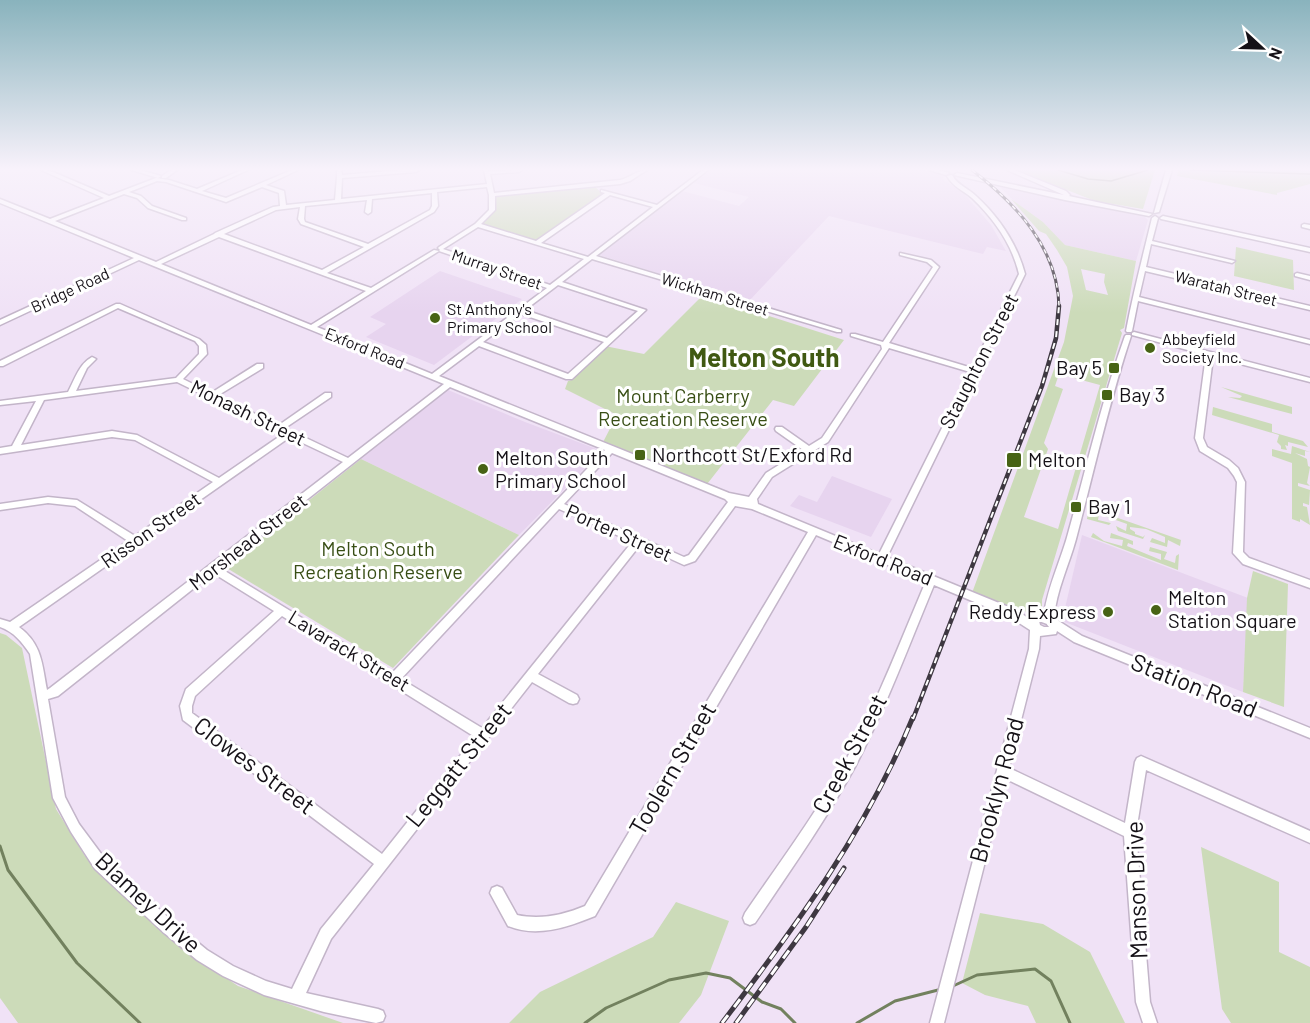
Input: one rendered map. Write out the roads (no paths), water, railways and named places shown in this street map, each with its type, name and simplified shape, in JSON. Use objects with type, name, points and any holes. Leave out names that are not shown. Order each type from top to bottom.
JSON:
[{"type":"street","name":"Exford Road","points":[[42,218],[435,376],[731,499],[734,495],[813,532],[1043,624]]},
{"type":"street","points":[[51,221],[59,218]]},
{"type":"street","points":[[156,264],[252,218]]},
{"type":"street","points":[[301,218],[303,223],[370,247]]},
{"type":"street","points":[[322,273],[420,218]]},
{"type":"street","points":[[312,327],[369,290],[440,250],[484,218]]},
{"type":"street","points":[[537,243],[574,218]]},
{"type":"street","points":[[435,376],[644,218]]},
{"type":"street","name":"Staughton Street","points":[[880,559],[1022,274],[1000,228],[992,218]]},
{"type":"street","name":"Brooklyn Road","points":[[938,1023],[1034,649],[1065,561],[1118,364],[1130,334],[1135,298],[1156,218]]},
{"type":"street","points":[[1170,218],[1310,247]]},
{"type":"street","name":"Wickham Street","points":[[477,225],[839,331]]},
{"type":"street","points":[[217,234],[369,290]]},
{"type":"street","points":[[1149,242],[1232,261]]},
{"type":"street","name":"Murray Street","points":[[440,250],[643,310],[608,341]]},
{"type":"street","points":[[753,503],[770,475],[825,440],[886,349],[884,345],[936,267],[929,261],[902,254]]},
{"type":"street","name":"Bridge Road","points":[[0,323],[140,257]]},
{"type":"street","name":"Waratah Street","points":[[1142,268],[1310,308]]},
{"type":"street","points":[[1297,275],[1310,278]]},
{"type":"street","points":[[1135,298],[1310,342]]},
{"type":"street","points":[[0,364],[118,305],[197,340],[202,345],[203,354],[178,380]]},
{"type":"street","points":[[478,343],[569,377],[608,341],[520,311]]},
{"type":"street","points":[[1130,334],[1310,380]]},
{"type":"street","points":[[853,335],[974,371]]},
{"type":"street","points":[[1210,354],[1199,438],[1203,449],[1229,463],[1239,473],[1241,482],[1238,553],[1240,557],[1253,564],[1310,584]]},
{"type":"street","points":[[71,394],[84,367],[92,359]]},
{"type":"street","points":[[213,395],[260,366]]},
{"type":"street","name":"Monash Street","points":[[0,403],[178,380],[349,462]]},
{"type":"street","name":"Morshead Street","points":[[43,696],[54,692],[214,569],[450,383]]},
{"type":"street","points":[[280,428],[328,395]]},
{"type":"street","points":[[15,448],[41,398]]},
{"type":"street","points":[[779,429],[809,450]]},
{"type":"street","name":"Risson Street","points":[[6,625],[136,541],[290,433]]},
{"type":"street","points":[[0,450],[112,434],[126,435],[137,438],[220,482]]},
{"type":"street","points":[[395,678],[610,448]]},
{"type":"street","points":[[0,507],[51,499],[76,502],[136,541]]},
{"type":"street","name":"Porter Street","points":[[557,505],[637,542],[687,561],[692,558],[731,499]]},
{"type":"street","name":"Toolern Street","points":[[497,894],[513,921],[527,925],[572,920],[590,911],[813,532]]},
{"type":"street","name":"Leggatt Street","points":[[296,997],[326,934],[637,542]]},
{"type":"street","name":"Lavarack Street","points":[[214,569],[395,678],[483,735]]},
{"type":"street","name":"Creek Street","points":[[750,918],[824,807],[851,761],[875,714],[931,580]]},
{"type":"street","name":"Clowes Street","points":[[282,610],[190,693],[186,706],[187,716],[382,862]]},
{"type":"street","name":"Station Road","points":[[1043,624],[1310,733]]},
{"type":"street","name":"Blamey Drive","points":[[6,625],[27,639],[35,653],[59,798],[75,828],[100,864],[168,927],[202,955],[228,971],[264,988],[378,1016]]},
{"type":"street","points":[[531,676],[573,699]]},
{"type":"street","name":"Manson Drive","points":[[1150,1023],[1143,1002],[1130,832],[1142,762],[1310,837]]},
{"type":"street","points":[[1003,771],[1130,832]]},
{"type":"waterway","points":[[0,846],[8,870],[77,963],[140,1023]]},
{"type":"waterway","points":[[953,986],[977,975],[1035,969],[1051,981],[1070,1023]]},
{"type":"waterway","points":[[585,1023],[606,1008],[669,980],[706,973],[730,978],[762,1002],[781,1009],[795,1023]]},
{"type":"waterway","points":[[857,1023],[895,1001],[942,989]]},
{"type":"railway","points":[[1023,218],[1043,247],[1051,265],[1057,286],[1059,307]]},
{"type":"railway","points":[[913,719],[1042,386],[1056,338],[1059,307]]},
{"type":"railway","points":[[722,1023],[776,951],[852,838],[895,759],[913,717]]},
{"type":"railway","points":[[736,1023],[806,927],[844,868]]},
{"type":"place","name":"St Anthony's Primary School","points":[[435,318]]},
{"type":"place","name":"Abbeyfield Society Inc.","points":[[1150,348]]},
{"type":"place","name":"Bay 5","points":[[1114,368]]},
{"type":"place","name":"Bay 3","points":[[1107,395]]},
{"type":"place","name":"Northcott St/Exford Rd","points":[[640,455]]},
{"type":"place","name":"Melton","points":[[1014,460]]},
{"type":"place","name":"Melton South Primary School","points":[[483,469]]},
{"type":"place","name":"Bay 1","points":[[1076,507]]},
{"type":"place","name":"Melton Station Square","points":[[1156,610]]},
{"type":"place","name":"Reddy Express","points":[[1108,612]]},
{"type":"district","name":"Melton South","points":[[764,358]]},
{"type":"park label","name":"Mount Carberry Recreation Reserve","points":[[683,408]]},
{"type":"park label","name":"Melton South Recreation Reserve","points":[[378,560]]}]
